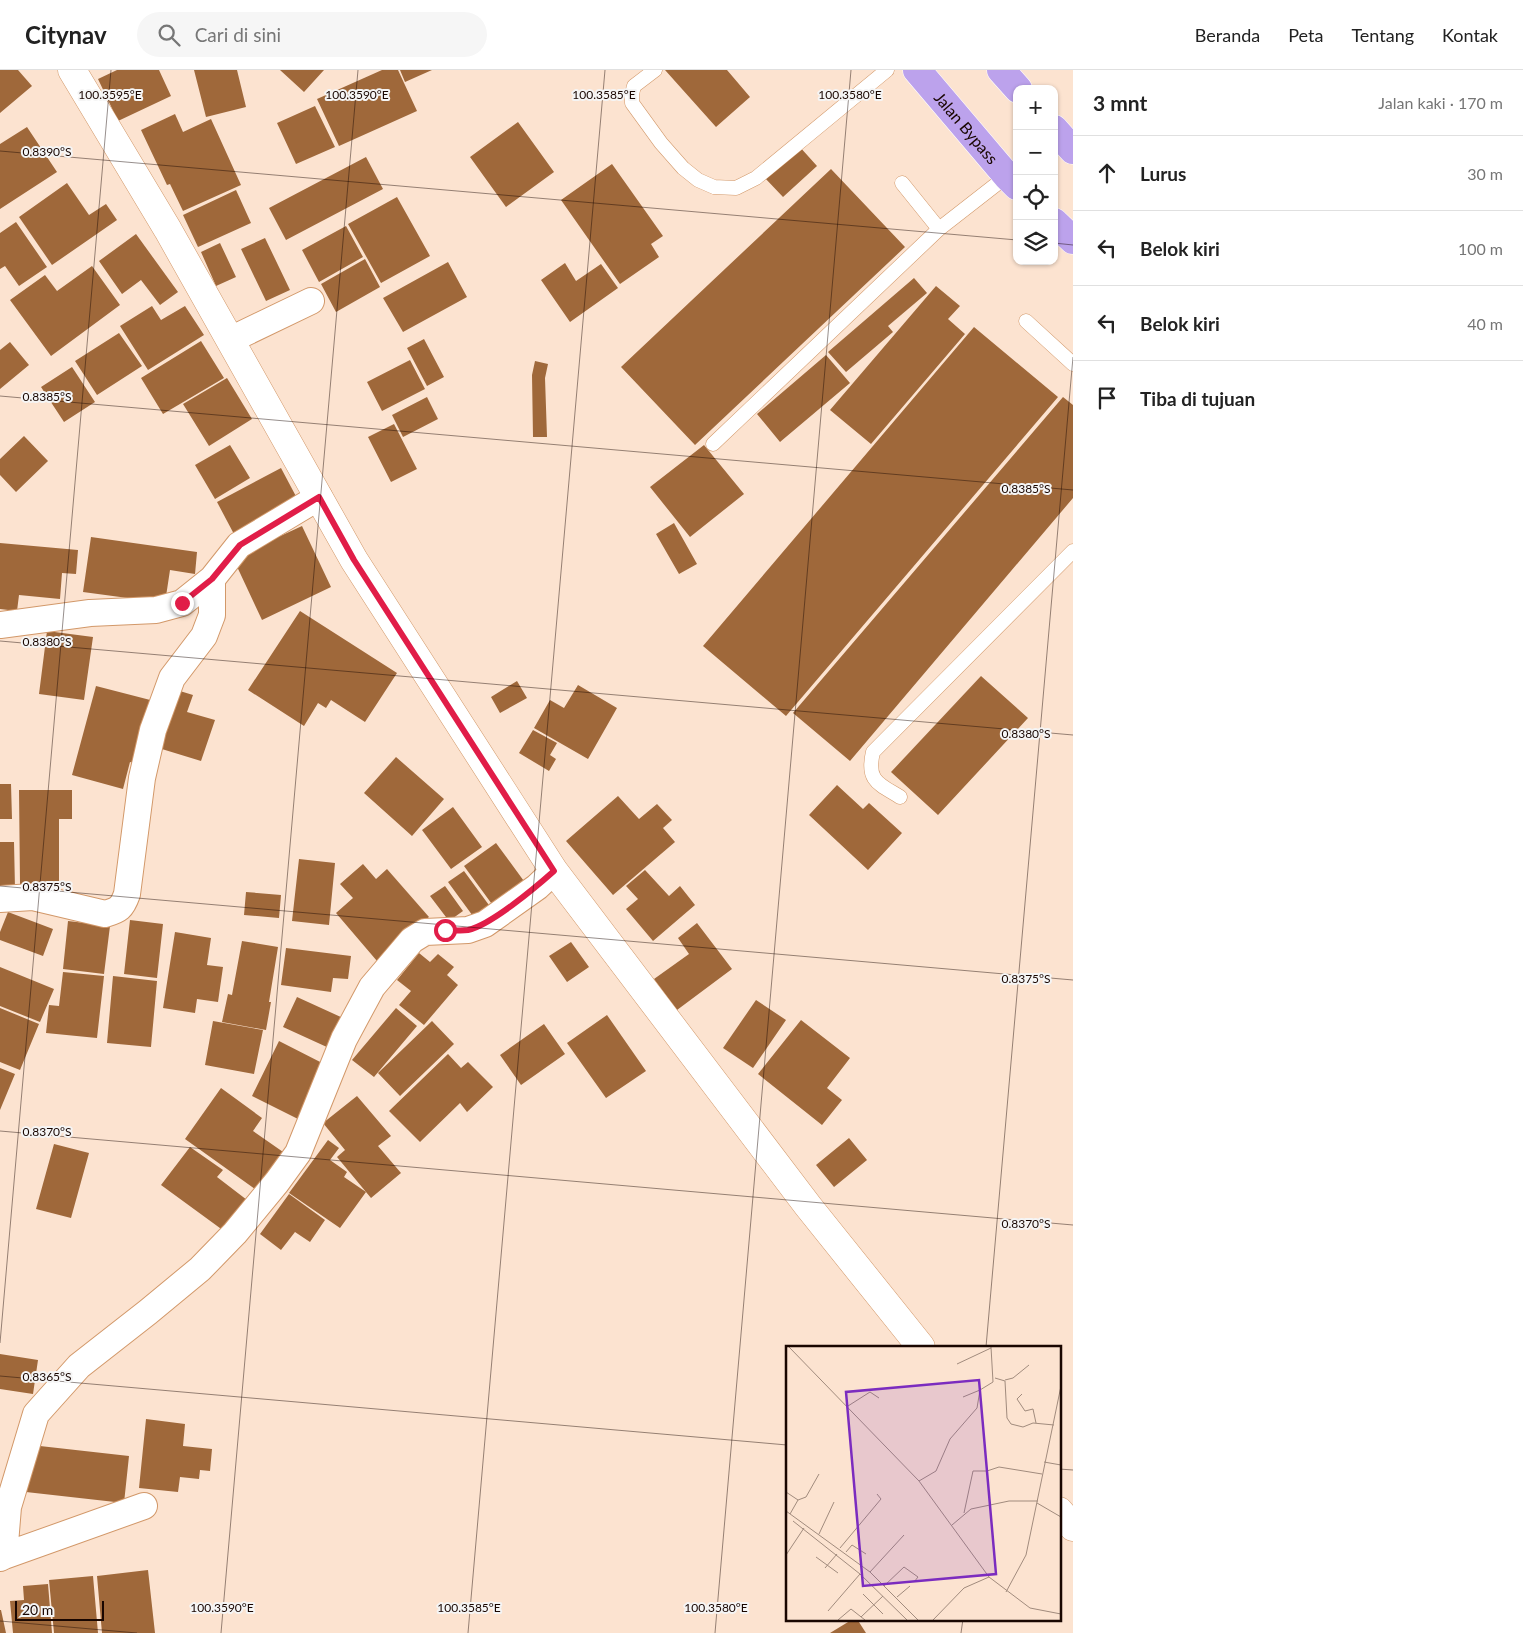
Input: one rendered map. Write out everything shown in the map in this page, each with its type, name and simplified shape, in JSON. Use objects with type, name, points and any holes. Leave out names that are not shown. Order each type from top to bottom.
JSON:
[{"type":"highway","name":"Jalan Bypass","points":[[916,70],[1012,181]]},
{"type":"highway","points":[[1001,70],[1014,85]]},
{"type":"highway","points":[[1055,130],[1073,150]]},
{"type":"highway","points":[[1058,226],[1073,240]]},
{"type":"street","points":[[72,70],[168,230],[354,560],[554,871],[808,1206],[920,1346]]},
{"type":"street","points":[[230,340],[311,301]]},
{"type":"street","points":[[0,625],[90,613],[156,610],[182,603],[212,579],[240,545],[319,497]]},
{"type":"street","points":[[0,898],[33,897],[105,914],[115,911],[123,905],[127,894],[142,778],[153,730],[172,678],[204,636],[212,615],[212,579]]},
{"type":"street","points":[[144,1506],[2,1557],[8,1507],[36,1414],[79,1366],[200,1268],[234,1233],[277,1182],[298,1153],[344,1038],[372,987],[412,940],[425,932],[468,930],[485,924],[537,887],[554,871]]},
{"type":"lane","points":[[655,70],[634,86],[632,103],[661,143],[683,168],[698,180],[714,187],[736,188],[756,178],[887,70]]},
{"type":"lane","points":[[713,444],[939,229],[1012,181]]},
{"type":"lane","points":[[902,182],[939,229]]},
{"type":"lane","points":[[1026,321],[1073,364]]},
{"type":"lane","points":[[900,798],[875,782],[871,769],[873,752],[1073,551]]},
{"type":"building","points":[[0,70],[18,70],[32,86],[0,113]]},
{"type":"building","points":[[117,70],[159,70],[171,96],[118,121],[98,79]]},
{"type":"building","points":[[194,70],[237,70],[246,107],[206,117]]},
{"type":"building","points":[[280,70],[324,70],[304,92]]},
{"type":"building","points":[[382,70],[398,70],[417,111],[339,146],[317,99]]},
{"type":"building","points":[[400,70],[432,70],[405,82]]},
{"type":"building","points":[[665,70],[727,70],[750,97],[716,127]]},
{"type":"building","points":[[315,106],[335,147],[296,164],[277,123]]},
{"type":"building","points":[[175,114],[183,132],[211,119],[241,185],[183,211],[170,184],[167,185],[141,130]]},
{"type":"building","points":[[518,122],[554,172],[506,207],[470,157]]},
{"type":"building","points":[[27,127],[57,172],[0,209],[0,144]]},
{"type":"building","points":[[799,146],[817,166],[783,197],[764,177]]},
{"type":"building","points":[[366,157],[383,189],[286,240],[269,208]]},
{"type":"building","points":[[612,164],[663,236],[651,244],[659,257],[620,284],[561,200]]},
{"type":"building","points":[[831,169],[905,247],[695,445],[621,367]]},
{"type":"building","points":[[67,183],[89,215],[106,204],[117,220],[52,265],[19,217]]},
{"type":"building","points":[[236,190],[251,223],[198,247],[183,215]]},
{"type":"building","points":[[397,197],[430,256],[381,283],[348,224]]},
{"type":"building","points":[[16,222],[47,267],[19,286],[5,266],[0,269],[0,233]]},
{"type":"building","points":[[346,226],[363,257],[319,282],[302,250]]},
{"type":"building","points":[[136,234],[178,292],[160,305],[141,280],[122,294],[99,261]]},
{"type":"building","points":[[265,238],[290,290],[266,301],[241,249]]},
{"type":"building","points":[[220,243],[236,277],[216,286],[201,252]]},
{"type":"building","points":[[365,259],[380,287],[336,312],[321,284]]},
{"type":"building","points":[[448,262],[467,297],[403,332],[383,298]]},
{"type":"building","points":[[565,263],[576,281],[601,264],[618,288],[570,322],[541,280]]},
{"type":"building","points":[[92,266],[120,305],[51,356],[10,300],[45,275],[57,291]]},
{"type":"building","points":[[914,278],[927,293],[888,326],[893,332],[846,372],[828,352]]},
{"type":"building","points":[[936,286],[960,306],[948,319],[965,334],[871,444],[830,410]]},
{"type":"building","points":[[152,306],[161,320],[185,306],[204,335],[148,370],[120,326]]},
{"type":"building","points":[[974,327],[1058,397],[786,716],[703,646]]},
{"type":"building","points":[[119,333],[142,366],[97,395],[75,361]]},
{"type":"building","points":[[424,339],[444,377],[427,386],[407,348]]},
{"type":"building","points":[[201,341],[224,378],[163,414],[141,378]]},
{"type":"building","points":[[10,342],[29,365],[0,389],[0,350]]},
{"type":"building","points":[[826,355],[850,383],[780,442],[757,414]]},
{"type":"building","points":[[410,360],[425,389],[382,411],[367,382]]},
{"type":"building","points":[[535,361],[548,364],[545,378],[547,437],[533,437],[532,375]]},
{"type":"building","points":[[72,367],[95,402],[64,422],[41,387]]},
{"type":"building","points":[[227,378],[252,419],[209,446],[183,404]]},
{"type":"building","points":[[427,397],[438,419],[403,437],[392,415]]},
{"type":"building","points":[[1063,397],[1073,405],[1073,498],[850,761],[793,713]]},
{"type":"building","points":[[394,424],[417,469],[391,482],[368,437]]},
{"type":"building","points":[[24,436],[48,461],[16,492],[0,475],[0,459]]},
{"type":"building","points":[[230,445],[250,478],[215,499],[195,465]]},
{"type":"building","points":[[704,445],[744,494],[690,537],[650,487]]},
{"type":"building","points":[[281,468],[299,502],[235,536],[217,502]]},
{"type":"building","points":[[674,523],[697,564],[679,574],[656,534]]},
{"type":"building","points":[[302,526],[331,587],[262,620],[233,558]]},
{"type":"building","points":[[91,537],[197,552],[195,574],[170,570],[165,603],[83,592]]},
{"type":"building","points":[[0,543],[78,550],[76,574],[62,573],[60,599],[19,595],[17,611],[0,609]]},
{"type":"building","points":[[300,611],[397,673],[365,722],[331,700],[326,708],[318,703],[304,726],[248,690]]},
{"type":"building","points":[[47,631],[93,637],[84,700],[39,694]]},
{"type":"building","points":[[981,676],[1028,718],[938,815],[891,772]]},
{"type":"building","points":[[517,681],[527,698],[500,713],[491,697]]},
{"type":"building","points":[[578,685],[617,708],[588,759],[534,728],[550,700],[564,708]]},
{"type":"building","points":[[96,686],[158,702],[141,765],[130,762],[123,789],[72,775]]},
{"type":"building","points":[[170,688],[193,695],[187,712],[215,720],[201,761],[152,746]]},
{"type":"building","points":[[533,730],[557,743],[550,755],[556,759],[549,771],[519,753]]},
{"type":"building","points":[[396,757],[444,799],[412,836],[364,793]]},
{"type":"building","points":[[0,784],[11,784],[12,819],[0,819]]},
{"type":"building","points":[[837,785],[863,809],[869,803],[902,833],[868,870],[809,815]]},
{"type":"building","points":[[19,790],[72,790],[72,819],[59,819],[59,884],[20,884]]},
{"type":"building","points":[[618,796],[639,819],[657,804],[672,820],[663,828],[675,842],[613,895],[566,841]]},
{"type":"building","points":[[453,807],[482,847],[451,869],[422,830]]},
{"type":"building","points":[[0,842],[14,842],[15,889],[0,889]]},
{"type":"building","points":[[496,843],[529,888],[497,911],[464,866]]},
{"type":"building","points":[[299,859],[335,863],[329,925],[292,921]]},
{"type":"building","points":[[363,864],[376,879],[387,869],[429,917],[377,961],[336,913],[353,898],[340,884]]},
{"type":"building","points":[[645,870],[669,896],[680,886],[695,905],[653,941],[626,909],[638,899],[626,886]]},
{"type":"building","points":[[464,871],[494,912],[478,923],[448,882]]},
{"type":"building","points":[[445,886],[463,911],[449,921],[430,896]]},
{"type":"building","points":[[246,892],[281,895],[279,918],[244,915]]},
{"type":"building","points":[[8,912],[53,929],[43,956],[0,940],[0,932]]},
{"type":"building","points":[[130,920],[163,924],[157,978],[124,974]]},
{"type":"building","points":[[68,921],[110,926],[104,974],[63,969]]},
{"type":"building","points":[[697,923],[732,969],[677,1010],[654,979],[689,954],[678,938]]},
{"type":"building","points":[[175,932],[211,938],[207,965],[223,967],[218,1002],[197,999],[195,1013],[163,1008]]},
{"type":"building","points":[[242,941],[278,947],[266,1030],[222,1022],[228,994],[232,995]]},
{"type":"building","points":[[571,942],[589,967],[567,982],[549,956]]},
{"type":"building","points":[[286,948],[351,956],[348,979],[333,978],[331,992],[281,985]]},
{"type":"building","points":[[419,953],[430,962],[438,954],[454,967],[447,975],[458,985],[424,1025],[399,1005],[411,991],[397,980]]},
{"type":"building","points":[[0,967],[54,989],[40,1022],[0,1006]]},
{"type":"building","points":[[63,972],[104,976],[97,1038],[46,1033],[49,1005],[59,1006]]},
{"type":"building","points":[[113,976],[157,981],[151,1047],[107,1043]]},
{"type":"building","points":[[297,997],[343,1018],[329,1048],[283,1027]]},
{"type":"building","points":[[756,1000],[786,1020],[753,1068],[723,1048]]},
{"type":"building","points":[[0,1008],[39,1024],[20,1070],[0,1062]]},
{"type":"building","points":[[396,1008],[417,1026],[374,1077],[352,1060]]},
{"type":"building","points":[[607,1015],[646,1071],[606,1098],[567,1043]]},
{"type":"building","points":[[801,1020],[850,1058],[827,1088],[842,1100],[822,1125],[758,1074]]},
{"type":"building","points":[[213,1021],[263,1030],[254,1074],[205,1065]]},
{"type":"building","points":[[432,1021],[454,1044],[400,1096],[378,1073]]},
{"type":"building","points":[[544,1024],[565,1054],[521,1085],[500,1055]]},
{"type":"building","points":[[279,1041],[330,1067],[302,1121],[252,1096]]},
{"type":"building","points":[[448,1054],[461,1068],[468,1062],[493,1087],[467,1112],[460,1103],[420,1142],[389,1111]]},
{"type":"building","points":[[0,1068],[15,1074],[0,1110]]},
{"type":"building","points":[[221,1088],[262,1118],[253,1131],[286,1154],[259,1192],[185,1139]]},
{"type":"building","points":[[357,1096],[391,1136],[378,1146],[401,1173],[371,1198],[337,1157],[345,1150],[323,1123]]},
{"type":"building","points":[[849,1138],[867,1160],[834,1187],[816,1165]]},
{"type":"building","points":[[328,1140],[339,1148],[330,1160],[347,1172],[344,1177],[366,1192],[340,1228],[289,1193]]},
{"type":"building","points":[[54,1144],[89,1153],[71,1218],[36,1209]]},
{"type":"building","points":[[190,1147],[223,1170],[217,1177],[247,1200],[224,1231],[161,1185]]},
{"type":"building","points":[[289,1194],[325,1220],[310,1242],[295,1232],[281,1250],[260,1234]]},
{"type":"building","points":[[0,1354],[38,1360],[33,1394],[0,1389]]},
{"type":"building","points":[[146,1419],[185,1424],[183,1446],[212,1449],[210,1471],[200,1470],[199,1479],[180,1477],[178,1492],[139,1488]]},
{"type":"building","points":[[31,1445],[129,1456],[124,1503],[26,1492]]},
{"type":"building","points":[[148,1570],[155,1633],[102,1633],[97,1576]]},
{"type":"building","points":[[93,1576],[98,1633],[54,1633],[49,1580]]},
{"type":"building","points":[[48,1584],[52,1633],[13,1633],[10,1601],[24,1600],[23,1586]]},
{"type":"building","points":[[1,1610],[6,1633],[0,1633]]},
{"type":"building","points":[[851,1620],[858,1620],[866,1633],[830,1633]]},
{"type":"route","points":[[182,603],[212,579],[240,545],[260,531],[319,497],[354,560],[554,871],[537,887],[485,924],[468,930],[445,930]]}]
